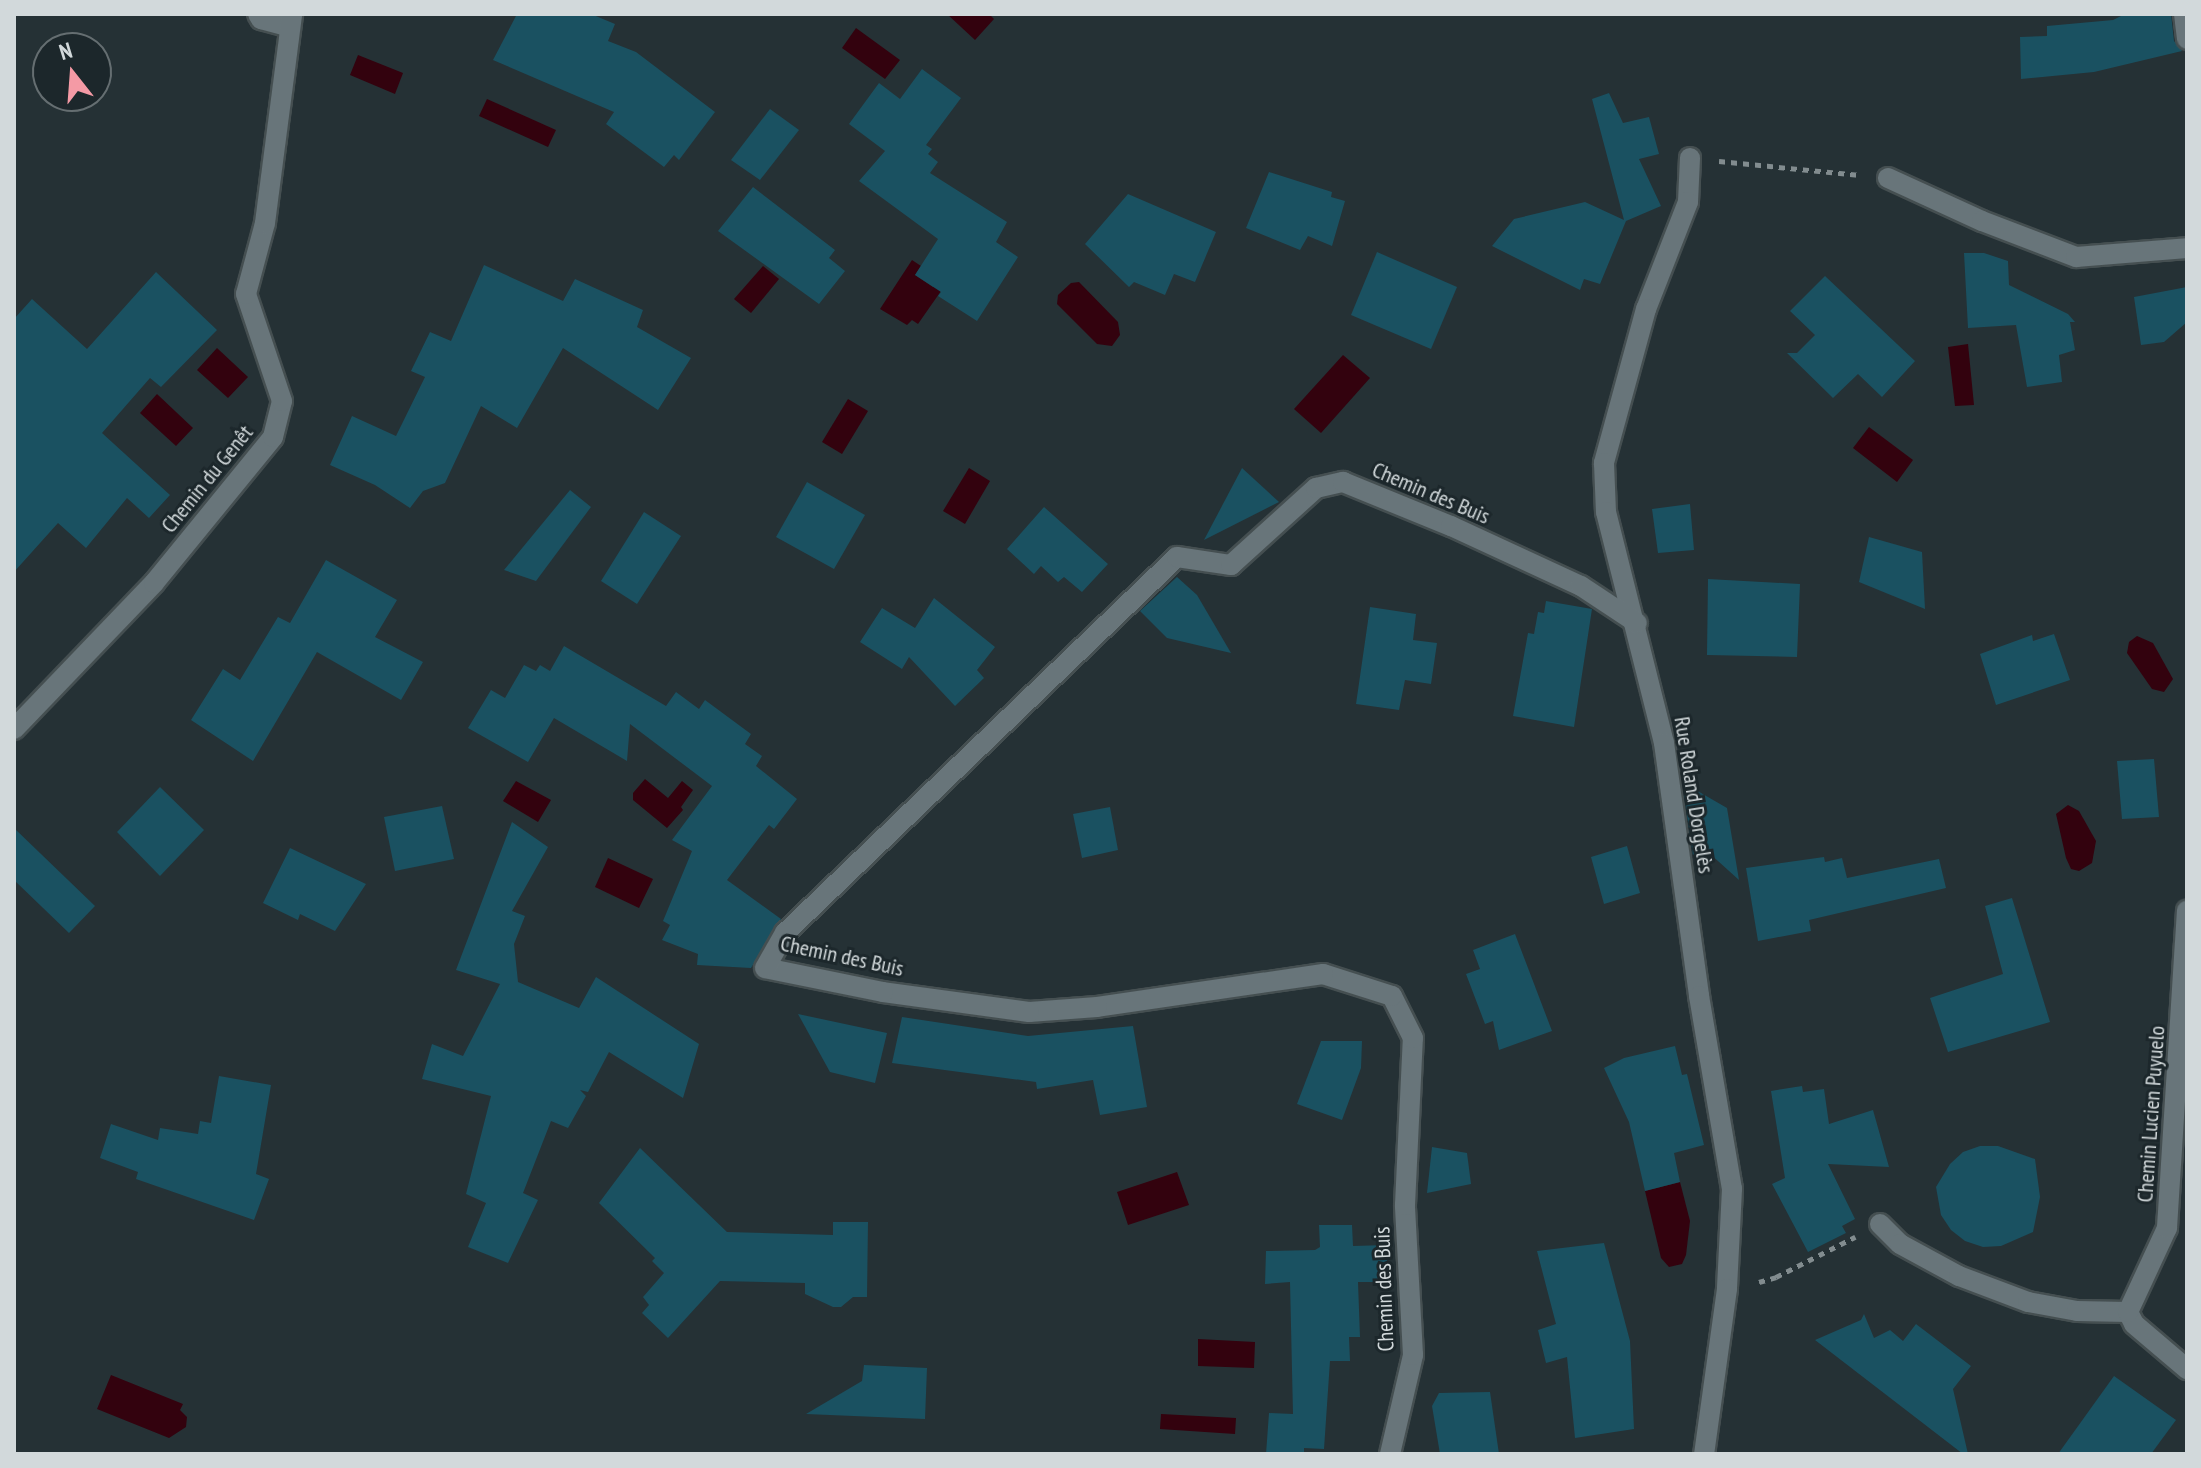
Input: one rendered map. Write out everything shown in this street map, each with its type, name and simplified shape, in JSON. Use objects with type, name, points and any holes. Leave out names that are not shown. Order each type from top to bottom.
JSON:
[{"type":"street","points":[[258,14],[261,19],[291,20]]},
{"type":"street","points":[[2184,14],[2187,39]]},
{"type":"street","name":"Chemin du Genêt","points":[[14,729],[154,583],[273,437],[282,401],[246,294],[265,223],[291,20]]},
{"type":"street","name":"Rue Roland Dorgelès","points":[[1690,158],[1688,202],[1646,309],[1604,463],[1606,512],[1637,623],[1664,743],[1699,996],[1732,1189],[1727,1289],[1704,1454]]},
{"type":"street","points":[[1888,178],[1982,221],[2076,257],[2187,248]]},
{"type":"street","name":"Chemin des Buis","points":[[1390,1454],[1413,1355],[1405,1205],[1413,1038],[1392,996],[1323,974],[1097,1007],[1029,1012],[883,992],[765,968],[785,933],[830,888],[1177,557],[1231,565],[1316,488],[1343,482],[1451,526],[1581,586],[1637,623]]},
{"type":"street","name":"Chemin Lucien Puyuelo","points":[[2128,1312],[2177,1230],[2187,911]]},
{"type":"street","points":[[1880,1224],[1900,1244],[1959,1276],[2028,1302],[2077,1311],[2128,1312],[2134,1324],[2187,1369]]},
{"type":"path","points":[[1690,158],[1888,178]]},
{"type":"path","points":[[1727,1289],[1776,1277],[1880,1224]]},
{"type":"shaded area","points":[[947,14],[989,14],[994,19],[975,40]]},
{"type":"shaded area","points":[[856,28],[900,60],[885,79],[842,48]]},
{"type":"shaded area","points":[[358,55],[403,73],[395,94],[350,75]]},
{"type":"shaded area","points":[[487,99],[556,130],[548,147],[479,116]]},
{"type":"shaded area","points":[[912,260],[921,266],[915,275],[933,287],[948,281],[918,324],[912,320],[907,325],[880,309]]},
{"type":"shaded area","points":[[763,266],[779,279],[751,313],[734,299]]},
{"type":"shaded area","points":[[1079,282],[1118,322],[1120,335],[1112,346],[1097,344],[1057,304],[1058,295],[1071,283]]},
{"type":"shaded area","points":[[1968,344],[1974,405],[1955,406],[1948,347]]},
{"type":"shaded area","points":[[217,348],[248,377],[228,398],[197,370]]},
{"type":"shaded area","points":[[1343,355],[1370,378],[1321,433],[1294,409]]},
{"type":"shaded area","points":[[157,394],[193,428],[176,446],[140,413]]},
{"type":"shaded area","points":[[848,399],[868,411],[842,454],[822,442]]},
{"type":"shaded area","points":[[1869,427],[1913,460],[1897,482],[1853,448]]},
{"type":"shaded area","points":[[969,468],[990,481],[965,524],[943,511]]},
{"type":"shaded area","points":[[2137,636],[2153,643],[2173,679],[2164,692],[2152,689],[2127,653],[2129,642]]},
{"type":"shaded area","points":[[645,779],[668,798],[682,781],[693,790],[681,807],[683,810],[667,828],[633,800],[633,793]]},
{"type":"shaded area","points":[[516,781],[551,800],[538,822],[503,801]]},
{"type":"shaded area","points":[[2068,805],[2079,811],[2096,841],[2092,863],[2079,871],[2071,869],[2066,858],[2056,814]]},
{"type":"shaded area","points":[[608,858],[653,879],[639,908],[595,887]]},
{"type":"shaded area","points":[[1177,1172],[1189,1205],[1128,1225],[1117,1192]]},
{"type":"shaded area","points":[[1680,1182],[1690,1221],[1686,1255],[1682,1264],[1669,1267],[1661,1258],[1645,1191]]},
{"type":"shaded area","points":[[1198,1339],[1255,1342],[1254,1368],[1198,1366]]},
{"type":"shaded area","points":[[111,1375],[183,1404],[180,1410],[187,1417],[186,1427],[169,1438],[97,1409]]},
{"type":"shaded area","points":[[1161,1414],[1236,1418],[1235,1434],[1160,1429]]},
{"type":"building","points":[[517,14],[591,14],[615,24],[608,41],[636,52],[715,112],[679,160],[674,155],[664,167],[606,124],[614,112],[493,60]]},
{"type":"building","points":[[2125,14],[2171,14],[2174,41],[2182,51],[2094,72],[2021,79],[2020,37],[2047,36],[2047,26],[2113,20]]},
{"type":"building","points":[[922,69],[961,98],[926,145],[932,149],[928,154],[938,162],[930,173],[1007,222],[996,242],[1018,257],[977,321],[938,296],[941,292],[915,275],[938,239],[859,181],[885,151],[849,124],[879,83],[900,99]]},
{"type":"building","points":[[1609,93],[1623,123],[1649,117],[1659,154],[1639,159],[1661,206],[1626,221],[1600,284],[1584,279],[1580,290],[1492,246],[1514,219],[1585,202],[1624,220],[1592,99]]},
{"type":"building","points":[[770,109],[799,130],[760,180],[731,160]]},
{"type":"building","points":[[1269,172],[1332,192],[1331,197],[1345,201],[1332,246],[1308,236],[1300,250],[1246,228]]},
{"type":"building","points":[[753,187],[835,250],[829,258],[845,271],[819,304],[718,231]]},
{"type":"building","points":[[1128,194],[1216,232],[1195,282],[1174,274],[1165,295],[1134,282],[1129,287],[1085,244]]},
{"type":"building","points":[[1377,252],[1457,287],[1431,349],[1351,315]]},
{"type":"building","points":[[1964,253],[1984,253],[2008,261],[2009,285],[2068,314],[2075,322],[2070,322],[2075,350],[2059,355],[2062,382],[2027,387],[2016,325],[1968,328]]},
{"type":"building","points":[[484,265],[563,301],[575,279],[643,310],[637,327],[691,358],[658,410],[563,348],[517,428],[481,406],[445,483],[423,491],[410,508],[375,485],[330,465],[352,416],[396,436],[425,377],[411,371],[430,332],[451,341]]},
{"type":"building","points":[[156,272],[217,330],[161,387],[150,378],[102,433],[170,495],[149,518],[127,498],[86,548],[58,523],[14,572],[14,319],[32,299],[87,349]]},
{"type":"building","points":[[1825,276],[1915,361],[1882,397],[1858,374],[1833,398],[1787,353],[1797,353],[1815,335],[1790,311]]},
{"type":"building","points":[[2187,287],[2187,322],[2164,342],[2141,345],[2134,297]]},
{"type":"building","points":[[1242,468],[1279,502],[1204,540]]},
{"type":"building","points":[[807,482],[865,515],[834,569],[776,537]]},
{"type":"building","points":[[570,490],[591,507],[536,581],[504,570]]},
{"type":"building","points":[[1690,504],[1694,550],[1658,553],[1652,509]]},
{"type":"building","points":[[1044,507],[1108,564],[1082,592],[1064,577],[1058,582],[1041,566],[1034,574],[1007,549]]},
{"type":"building","points":[[644,512],[681,536],[637,604],[601,581]]},
{"type":"building","points":[[1869,537],[1922,552],[1925,609],[1859,582]]},
{"type":"building","points":[[326,560],[397,600],[375,637],[423,662],[401,700],[317,652],[253,761],[191,720],[223,669],[240,680],[278,617],[290,623]]},
{"type":"building","points":[[1177,577],[1197,595],[1231,653],[1167,638],[1140,611]]},
{"type":"building","points":[[1708,579],[1800,584],[1797,657],[1707,655]]},
{"type":"building","points":[[934,598],[995,647],[977,670],[984,678],[955,706],[909,657],[902,669],[860,642],[882,608],[915,628]]},
{"type":"building","points":[[1546,601],[1592,609],[1574,727],[1513,716],[1528,633],[1534,634],[1538,612],[1544,613]]},
{"type":"building","points":[[1370,607],[1416,614],[1413,640],[1437,643],[1431,684],[1405,680],[1399,710],[1356,704]]},
{"type":"building","points":[[2054,634],[2070,680],[1996,705],[1980,654],[2032,635],[2033,641]]},
{"type":"building","points":[[564,646],[666,706],[676,692],[699,709],[705,700],[751,734],[745,744],[762,756],[756,766],[797,799],[774,829],[769,825],[727,880],[781,919],[751,968],[697,965],[698,954],[662,940],[670,925],[663,921],[692,851],[672,840],[712,786],[630,724],[627,761],[554,718],[528,762],[468,728],[491,690],[505,698],[524,665],[536,671],[540,665],[550,671]]},
{"type":"building","points":[[2154,759],[2159,817],[2122,819],[2117,761]]},
{"type":"building","points":[[1682,782],[1727,808],[1739,880],[1708,852],[1693,855]]},
{"type":"building","points":[[160,787],[204,830],[160,876],[117,832]]},
{"type":"building","points":[[442,806],[454,859],[395,871],[384,817]]},
{"type":"building","points":[[1110,807],[1118,850],[1082,858],[1073,814]]},
{"type":"building","points":[[512,822],[548,847],[512,911],[525,916],[514,944],[518,982],[579,1008],[596,977],[699,1044],[683,1098],[609,1052],[588,1092],[580,1090],[586,1096],[568,1128],[551,1121],[523,1193],[538,1200],[508,1263],[468,1247],[486,1203],[466,1194],[491,1096],[422,1079],[432,1044],[463,1056],[500,984],[456,970]]},
{"type":"building","points":[[14,828],[95,906],[69,933],[14,880]]},
{"type":"building","points":[[1627,846],[1640,893],[1604,904],[1591,857]]},
{"type":"building","points":[[290,848],[366,884],[335,931],[300,914],[298,920],[263,903]]},
{"type":"building","points":[[1824,857],[1825,862],[1842,858],[1847,878],[1939,859],[1946,888],[1809,920],[1811,931],[1758,941],[1746,868]]},
{"type":"building","points":[[2012,898],[2050,1022],[1948,1052],[1930,998],[2003,974],[1985,906]]},
{"type":"building","points":[[1515,934],[1552,1031],[1499,1050],[1493,1021],[1485,1024],[1466,974],[1480,969],[1473,950]]},
{"type":"building","points":[[798,1014],[887,1033],[875,1083],[830,1072]]},
{"type":"building","points":[[902,1017],[1028,1036],[1133,1026],[1147,1107],[1100,1115],[1093,1080],[1037,1089],[1036,1082],[892,1063]]},
{"type":"building","points":[[1321,1041],[1362,1041],[1361,1068],[1342,1120],[1297,1104]]},
{"type":"building","points":[[1675,1046],[1682,1075],[1687,1074],[1704,1145],[1674,1153],[1680,1182],[1645,1191],[1629,1122],[1604,1068],[1624,1058]]},
{"type":"building","points":[[219,1076],[271,1085],[256,1174],[269,1179],[254,1220],[136,1179],[138,1172],[100,1158],[111,1124],[158,1140],[160,1128],[198,1134],[200,1121],[211,1123]]},
{"type":"building","points":[[1802,1086],[1803,1092],[1824,1089],[1829,1124],[1873,1110],[1889,1167],[1828,1164],[1855,1219],[1842,1226],[1846,1233],[1808,1252],[1772,1184],[1785,1178],[1771,1091]]},
{"type":"building","points":[[1980,1146],[1998,1146],[2035,1159],[2040,1197],[2033,1232],[2001,1246],[1983,1247],[1965,1241],[1951,1230],[1941,1215],[1936,1187],[1950,1164],[1963,1152]]},
{"type":"building","points":[[1432,1147],[1467,1153],[1471,1184],[1427,1193]]},
{"type":"building","points":[[640,1148],[727,1232],[833,1235],[833,1222],[868,1222],[867,1297],[853,1297],[841,1307],[833,1307],[805,1294],[805,1283],[720,1281],[668,1338],[642,1313],[649,1305],[643,1297],[664,1273],[652,1261],[655,1258],[599,1203]]},
{"type":"building","points":[[1319,1225],[1352,1225],[1353,1246],[1387,1245],[1387,1282],[1358,1282],[1360,1337],[1349,1337],[1350,1361],[1330,1361],[1324,1449],[1304,1448],[1304,1454],[1266,1454],[1269,1413],[1293,1414],[1290,1282],[1265,1284],[1266,1251],[1315,1250],[1320,1247]]},
{"type":"building","points":[[1604,1243],[1630,1341],[1634,1429],[1575,1438],[1567,1357],[1546,1363],[1538,1330],[1556,1324],[1537,1251]]},
{"type":"building","points":[[1864,1314],[1874,1338],[1890,1330],[1903,1341],[1916,1324],[1971,1366],[1953,1389],[1968,1454],[1963,1454],[1815,1340],[1861,1320]]},
{"type":"building","points":[[864,1365],[927,1368],[925,1419],[806,1414],[862,1381]]},
{"type":"building","points":[[2114,1376],[2176,1420],[2151,1454],[2058,1454]]},
{"type":"building","points":[[1490,1392],[1499,1454],[1440,1454],[1432,1406],[1439,1393]]}]
